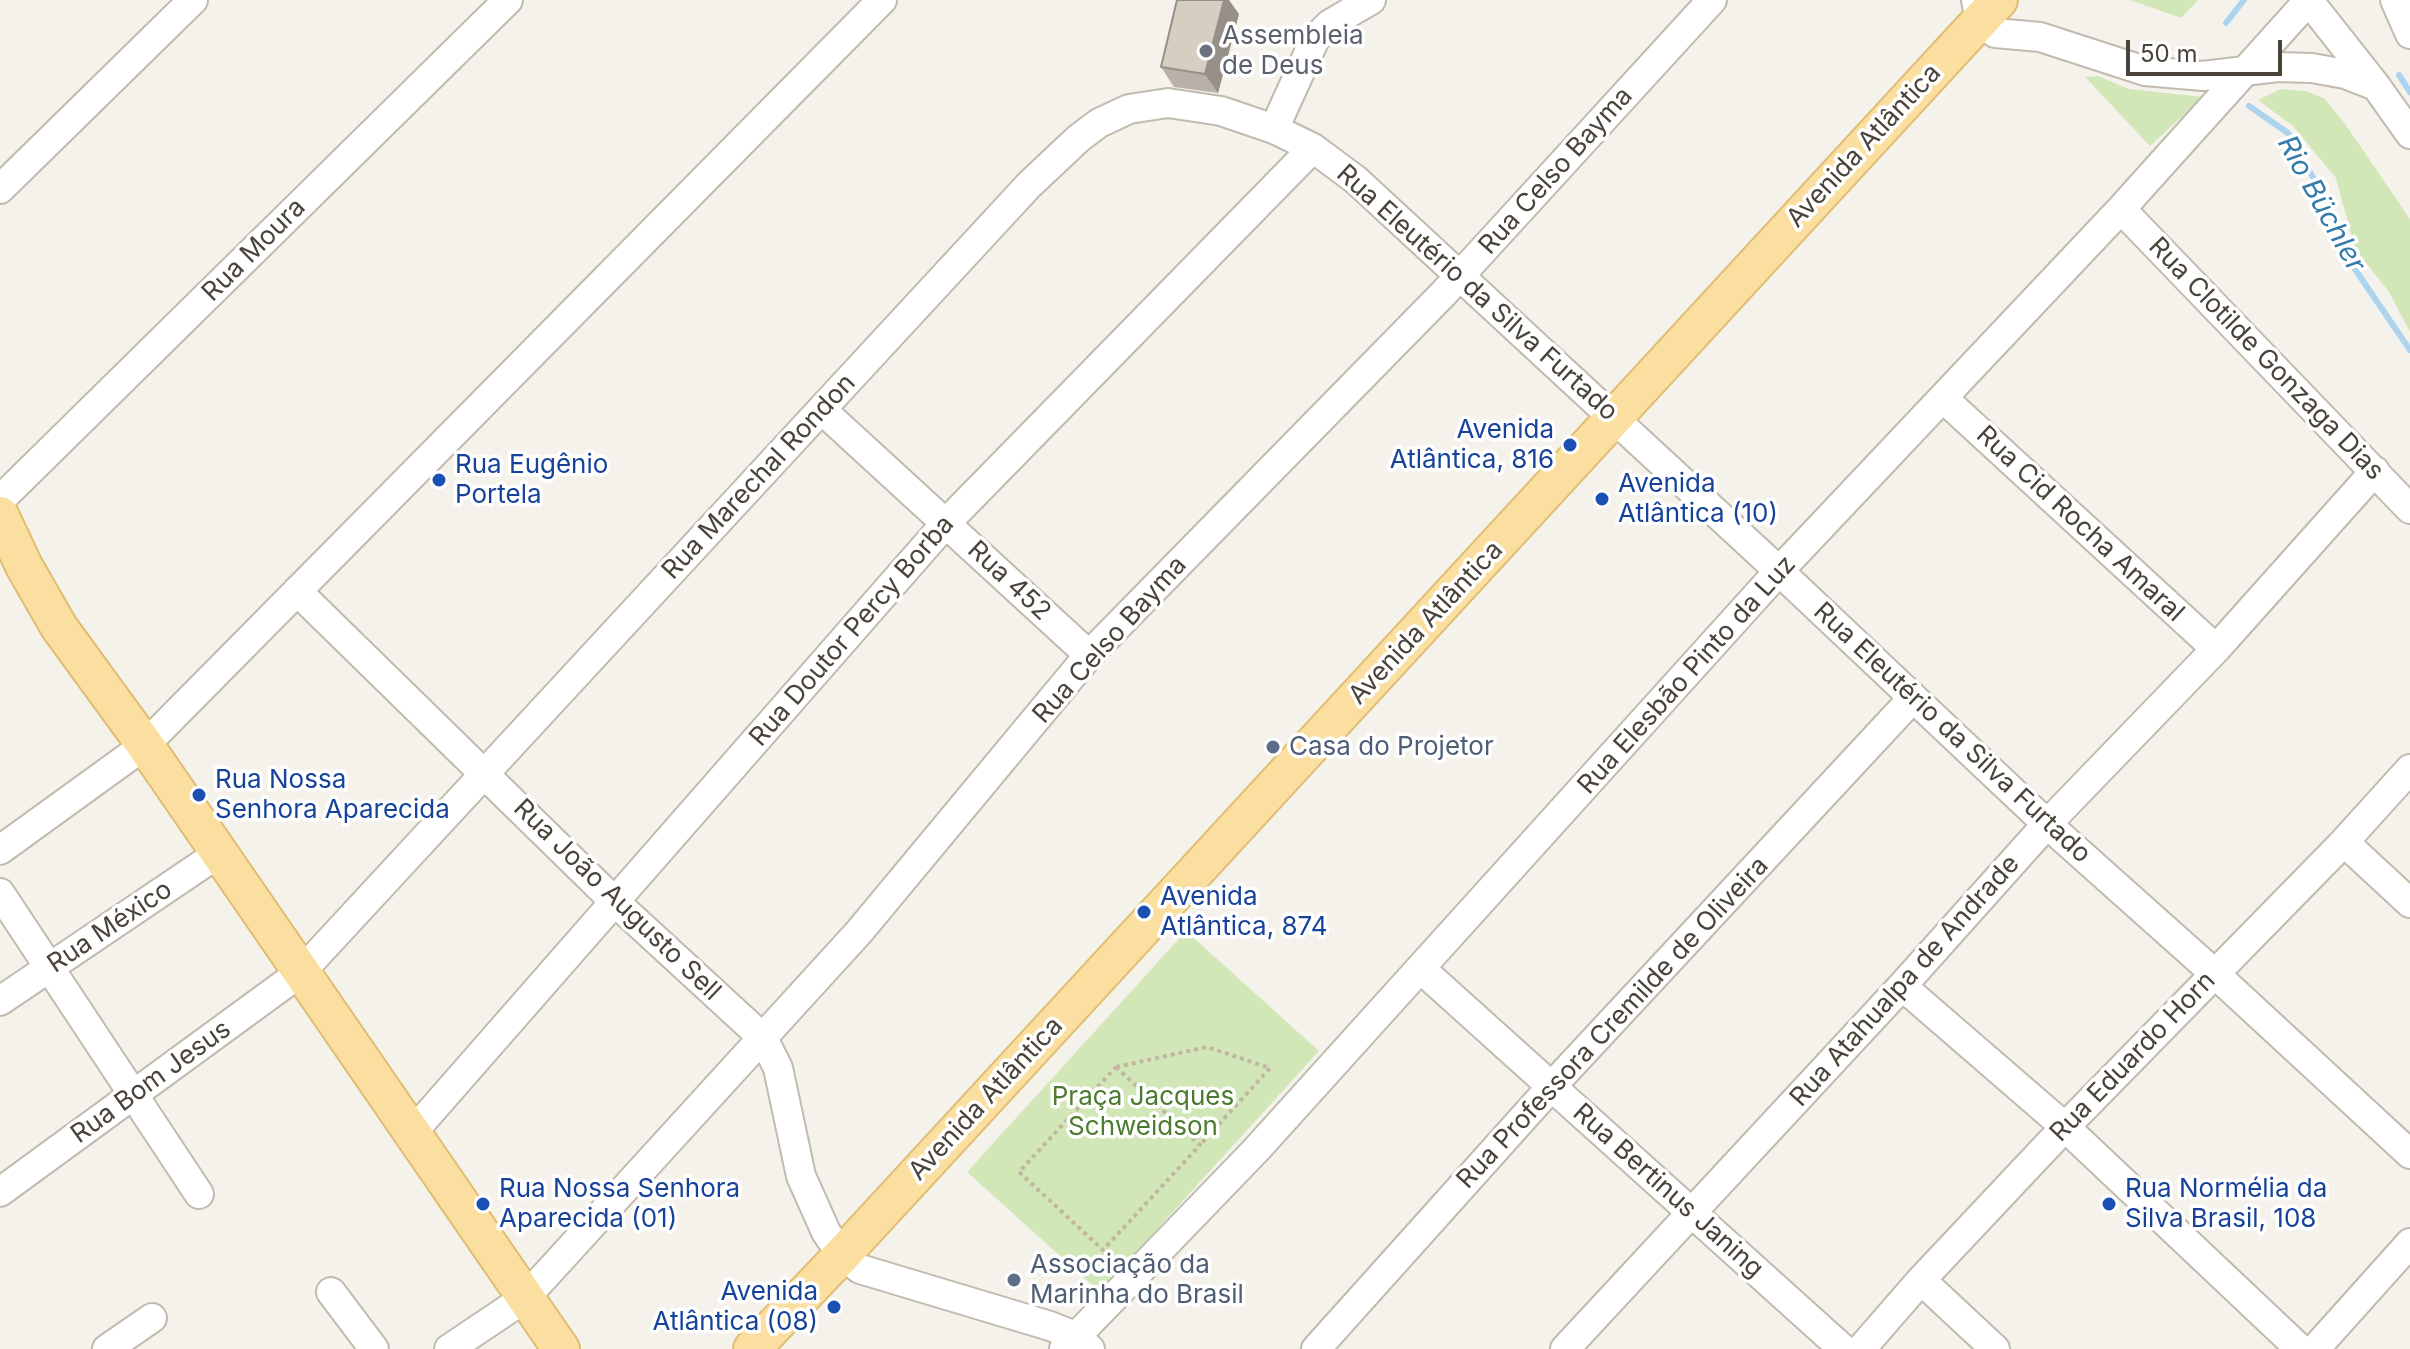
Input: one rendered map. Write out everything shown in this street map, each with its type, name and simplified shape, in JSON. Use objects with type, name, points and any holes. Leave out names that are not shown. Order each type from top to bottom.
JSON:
[{"type":"main road","name":"Avenida Atlântica","points":[[785,1349],[851,1262],[1622,426],[1988,13],[2025,0]]},
{"type":"main road","points":[[0,515],[24,566],[59,627],[145,745],[561,1349]]},
{"type":"main road","name":"Avenida Atlântica","points":[[752,1349],[851,1262]]},
{"type":"street","points":[[0,189],[193,0]]},
{"type":"street","name":"Rua Moura","points":[[0,500],[508,0]]},
{"type":"street","points":[[0,850],[145,745],[882,0]]},
{"type":"street","points":[[1274,129],[1315,39],[1330,24],[1371,0]]},
{"type":"street","name":"Rua Celso Bayma","points":[[449,1349],[525,1298],[859,932],[1089,655],[1460,276],[1712,0]]},
{"type":"street","points":[[2309,0],[2410,134]]},
{"type":"street","name":"Rua Elesbão Pinto da Luz","points":[[1076,1345],[1421,969],[1779,571],[2121,209],[2309,0]]},
{"type":"street","points":[[2395,0],[2410,34]]},
{"type":"street","points":[[1988,13],[2040,37],[2145,71],[2203,76],[2278,67],[2312,68],[2345,74],[2376,86]]},
{"type":"street","name":"Rua Marechal Rondon","points":[[301,972],[1029,185],[1079,138],[1099,123],[1129,109],[1168,103],[1221,111],[1274,129]]},
{"type":"street","name":"Rua Eleutério da Silva Furtado","points":[[1274,129],[1313,148],[1356,180],[2047,824],[2410,1154]]},
{"type":"street","name":"Rua Doutor Percy Borba","points":[[412,1133],[946,523],[1313,148]]},
{"type":"street","name":"Rua Clotilde Gonzaga Dias","points":[[2121,209],[2410,509]]},
{"type":"street","name":"Rua Cid Rocha Amaral","points":[[1944,399],[2216,649]]},
{"type":"street","name":"Rua 452","points":[[822,410],[1089,655]]},
{"type":"street","name":"Rua Atahualpa de Andrade","points":[[1565,1349],[1693,1214],[2047,824],[2216,649],[2375,471]]},
{"type":"street","name":"Rua João Augusto Sell","points":[[297,591],[614,901],[763,1038],[778,1068],[801,1176],[826,1232],[851,1262]]},
{"type":"street","name":"Rua Professora Cremilde de Oliveira","points":[[1316,1349],[1552,1086],[1912,699]]},
{"type":"street","name":"Rua Eduardo Horn","points":[[1861,1349],[1921,1280],[2065,1127],[2344,842],[2410,769]]},
{"type":"street","points":[[2344,842],[2410,903]]},
{"type":"street","name":"Rua México","points":[[0,1001],[219,853]]},
{"type":"street","points":[[0,893],[199,1194]]},
{"type":"street","name":"Rua Bertinus Janing","points":[[1421,969],[1843,1349]]},
{"type":"street","name":"Rua Bom Jesus","points":[[0,1192],[301,972]]},
{"type":"street","points":[[1902,986],[2065,1127],[2300,1349]]},
{"type":"street","points":[[2315,1349],[2410,1243]]},
{"type":"street","points":[[851,1262],[1076,1345]]},
{"type":"street","points":[[1921,1280],[1995,1349]]},
{"type":"street","points":[[331,1292],[374,1349]]},
{"type":"street","points":[[107,1349],[152,1318]]},
{"type":"path","points":[[1207,1047],[1270,1068],[1200,1145],[1103,1250],[1019,1172],[1116,1067],[1207,1047]]},
{"type":"path","points":[[1116,1067],[1200,1145]]},
{"type":"green space","points":[[2130,0],[2198,0],[2181,18]]},
{"type":"green space","points":[[2098,76],[2129,89],[2203,97],[2150,146],[2085,77]]},
{"type":"green space","points":[[2281,89],[2305,91],[2324,98],[2410,219],[2410,332],[2389,292],[2355,249],[2336,178],[2293,126],[2258,100]]},
{"type":"green space","name":"Praça Jacques Schweidson","points":[[1186,931],[1319,1051],[1100,1292],[967,1172]]},
{"type":"building","points":[[1177,0],[1224,0],[1205,74],[1161,67]]},
{"type":"waterway","name":"Rio Büchler","points":[[2226,23],[2244,0]]},
{"type":"waterway","points":[[2399,75],[2410,92]]},
{"type":"waterway","name":"Rio Büchler","points":[[2249,106],[2288,133],[2327,202],[2344,253],[2410,350]]},
{"type":"place","name":"Assembleia de Deus","points":[[1206,51]]},
{"type":"place","name":"Avenida Atlântica, 816","points":[[1570,445]]},
{"type":"place","name":"Rua Eugênio Portela","points":[[439,480]]},
{"type":"place","name":"Avenida Atlântica (10)","points":[[1602,499]]},
{"type":"place","name":"Casa do Projetor","points":[[1273,747]]},
{"type":"place","name":"Rua Nossa Senhora Aparecida","points":[[199,795]]},
{"type":"place","name":"Avenida Atlântica, 874","points":[[1144,912]]},
{"type":"place","name":"Rua Nossa Senhora Aparecida (01)","points":[[483,1204]]},
{"type":"place","name":"Rua Normélia da Silva Brasil, 108","points":[[2109,1204]]},
{"type":"place","name":"Associação da Marinha do Brasil","points":[[1014,1280]]},
{"type":"place","name":"Avenida Atlântica (08)","points":[[834,1307]]}]
